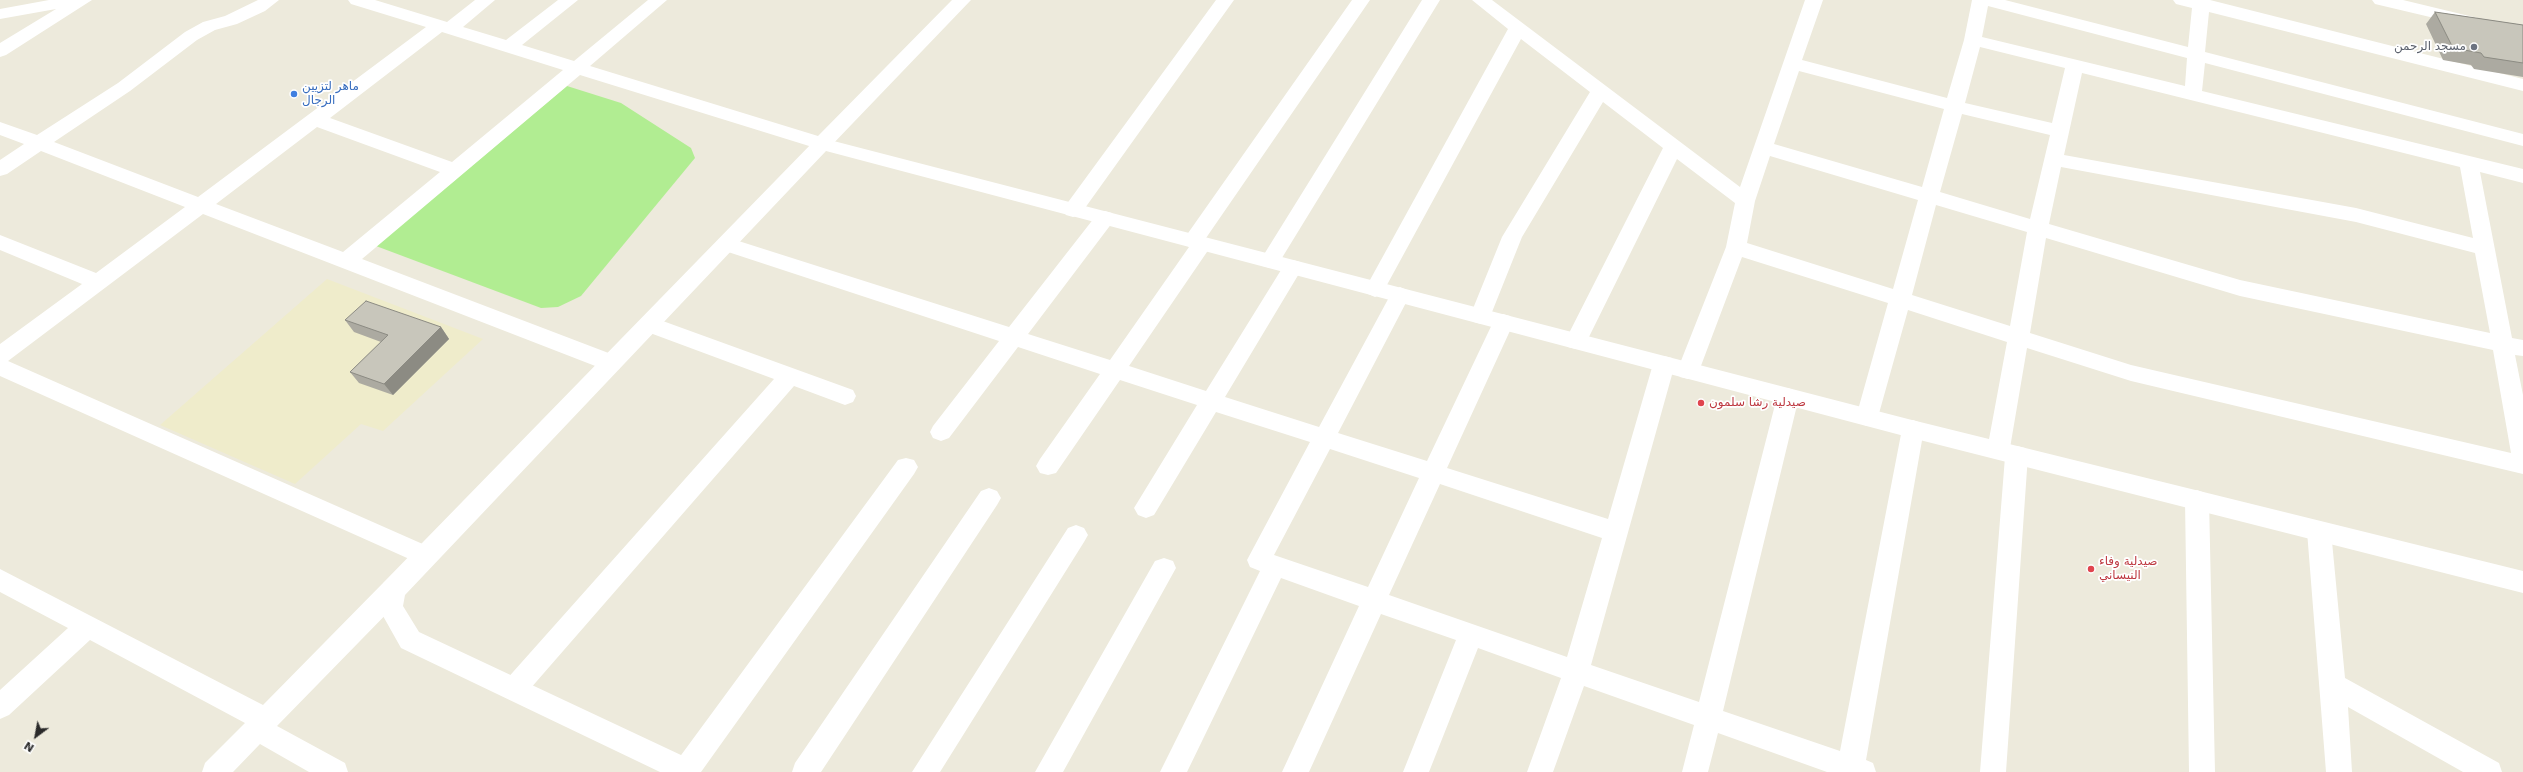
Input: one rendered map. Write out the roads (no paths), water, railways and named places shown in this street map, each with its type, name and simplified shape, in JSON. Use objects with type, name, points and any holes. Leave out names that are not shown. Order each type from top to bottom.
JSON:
[{"type":"street","points":[[0,14],[75,0]]},
{"type":"street","points":[[0,51],[83,0]]},
{"type":"street","points":[[0,169],[124,87],[191,36],[209,26],[231,20],[259,7],[270,0]]},
{"type":"street","points":[[357,0],[822,144],[1913,429],[2523,582]]},
{"type":"street","points":[[0,356],[315,119],[444,27],[486,0]]},
{"type":"street","points":[[509,47],[569,0]]},
{"type":"street","points":[[346,261],[658,0]]},
{"type":"street","points":[[215,772],[393,590],[962,0]]},
{"type":"street","points":[[1073,210],[1225,0]]},
{"type":"street","points":[[1048,466],[1115,370],[1361,0]]},
{"type":"street","points":[[1270,261],[1431,0]]},
{"type":"street","points":[[1481,0],[1745,201]]},
{"type":"street","points":[[1688,371],[1736,247],[1745,201],[1814,0]]},
{"type":"street","points":[[1867,417],[1973,40],[1981,0]]},
{"type":"street","points":[[1985,0],[2523,140]]},
{"type":"street","points":[[2182,0],[2201,2],[2523,85]]},
{"type":"street","points":[[2381,0],[2523,34]]},
{"type":"street","points":[[2193,94],[2195,55],[2201,2]]},
{"type":"street","points":[[1375,289],[1518,28]]},
{"type":"street","points":[[1973,40],[2523,176]]},
{"type":"street","points":[[1792,63],[1954,106],[2059,131]]},
{"type":"street","points":[[1993,772],[2008,453],[2018,337],[2052,159],[2075,65]]},
{"type":"street","points":[[1295,772],[1434,473],[1492,319],[1512,238],[1600,91]]},
{"type":"street","points":[[315,119],[454,170]]},
{"type":"street","points":[[0,128],[611,363]]},
{"type":"street","points":[[1576,341],[1674,147]]},
{"type":"street","points":[[1763,147],[1930,194],[2240,288],[2523,348]]},
{"type":"street","points":[[2052,159],[2356,215],[2485,248]]},
{"type":"street","points":[[2469,163],[2523,455]]},
{"type":"street","points":[[942,432],[1105,218]]},
{"type":"street","points":[[0,242],[98,282]]},
{"type":"street","points":[[726,244],[1616,532]]},
{"type":"street","points":[[1736,247],[2131,373],[2523,465]]},
{"type":"street","points":[[1146,508],[1293,267]]},
{"type":"street","points":[[1400,295],[1259,560],[1576,671],[1854,771],[1913,429]]},
{"type":"street","points":[[649,324],[845,396]]},
{"type":"street","points":[[1540,772],[1576,671],[1664,364]]},
{"type":"street","points":[[0,367],[425,556]]},
{"type":"street","points":[[514,690],[790,376]]},
{"type":"street","points":[[1695,772],[1788,396]]},
{"type":"street","points":[[393,590],[390,608],[410,640],[687,772],[906,467]]},
{"type":"street","points":[[805,772],[989,498]]},
{"type":"street","points":[[2197,500],[2202,772]]},
{"type":"street","points":[[2319,531],[2333,685],[2339,772]]},
{"type":"street","points":[[925,772],[1076,535]]},
{"type":"street","points":[[1173,772],[1276,565]]},
{"type":"street","points":[[1048,772],[1164,568]]},
{"type":"street","points":[[0,580],[88,626],[262,724],[335,772]]},
{"type":"street","points":[[0,707],[88,626]]},
{"type":"street","points":[[1416,772],[1470,634]]},
{"type":"street","points":[[2333,685],[2489,772]]},
{"type":"place","name":"مسجد الرحمن","points":[[2474,47]]},
{"type":"place","name":"ماهر لتزيين الرجال","points":[[294,94]]},
{"type":"place","name":"صيدلية رشا سلمون","points":[[1701,403]]},
{"type":"place","name":"صيدلية وفاء النيساني","points":[[2091,569]]}]
